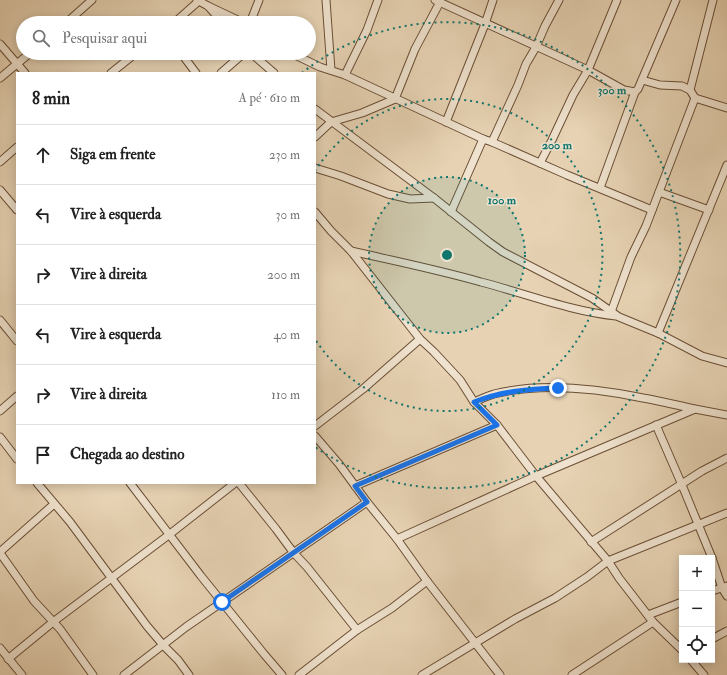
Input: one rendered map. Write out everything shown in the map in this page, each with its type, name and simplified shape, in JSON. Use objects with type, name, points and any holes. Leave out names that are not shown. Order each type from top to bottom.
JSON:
[{"type":"street","points":[[74,16],[92,0]]},
{"type":"street","points":[[182,16],[199,0],[229,16]]},
{"type":"street","points":[[252,16],[258,0]]},
{"type":"street","points":[[326,0],[331,70]]},
{"type":"street","points":[[345,75],[368,30],[378,0]]},
{"type":"street","points":[[446,122],[486,24],[493,0]]},
{"type":"street","points":[[492,142],[526,64],[559,0]]},
{"type":"street","points":[[540,163],[573,95],[588,70],[617,0]]},
{"type":"street","points":[[600,188],[634,92],[638,89],[676,0]]},
{"type":"street","points":[[690,90],[713,0]]},
{"type":"street","points":[[316,136],[331,122],[362,113],[395,98],[415,49],[438,1],[588,70],[624,90],[634,92]]},
{"type":"street","points":[[208,6],[217,16]]},
{"type":"street","points":[[0,44],[24,72]]},
{"type":"street","points":[[0,78],[22,60]]},
{"type":"street","points":[[112,72],[127,60]]},
{"type":"street","points":[[186,60],[195,72]]},
{"type":"street","points":[[222,72],[236,60]]},
{"type":"street","points":[[259,60],[273,72]]},
{"type":"street","points":[[307,60],[345,75],[483,139],[652,210]]},
{"type":"street","points":[[642,80],[660,85],[682,86],[690,90],[695,98],[727,108]]},
{"type":"street","points":[[611,312],[695,98]]},
{"type":"street","points":[[316,110],[504,252],[592,298],[619,317],[658,333],[702,356],[727,363]]},
{"type":"street","points":[[451,212],[483,139]]},
{"type":"street","points":[[0,162],[16,148]]},
{"type":"street","points":[[658,333],[727,165]]},
{"type":"street","points":[[316,168],[388,194],[410,200],[434,198]]},
{"type":"street","points":[[0,190],[16,209]]},
{"type":"street","points":[[658,192],[709,210]]},
{"type":"street","points":[[316,213],[351,251],[420,339],[460,380],[474,402],[497,425],[536,476],[608,561],[619,578],[653,622],[679,647]]},
{"type":"street","points":[[351,251],[481,282],[563,307],[593,314],[619,317]]},
{"type":"street","points":[[0,320],[16,341]]},
{"type":"street","points":[[316,425],[363,389],[420,339]]},
{"type":"street","points":[[474,402],[494,394],[515,391],[579,388],[643,398],[727,415]]},
{"type":"street","points":[[0,411],[16,397]]},
{"type":"street","points":[[397,539],[536,476],[695,409]]},
{"type":"street","points":[[355,486],[497,425]]},
{"type":"street","points":[[656,425],[711,555]]},
{"type":"street","points":[[0,437],[16,457]]},
{"type":"street","points":[[316,437],[339,464],[500,675]]},
{"type":"street","points":[[592,542],[702,471],[727,458]]},
{"type":"street","points":[[38,484],[70,522],[164,646],[178,660],[189,675]]},
{"type":"street","points":[[131,484],[222,602],[282,675]]},
{"type":"street","points":[[8,659],[53,622],[234,484]]},
{"type":"street","points":[[240,484],[357,630]]},
{"type":"street","points":[[124,675],[164,646],[186,627],[367,502]]},
{"type":"street","points":[[54,504],[0,553],[34,602],[60,629],[93,675]]},
{"type":"street","points":[[422,675],[515,619],[555,598],[587,578],[608,561],[698,526],[727,513]]},
{"type":"street","points":[[715,565],[725,587],[727,596]]},
{"type":"street","points":[[300,675],[357,630],[392,608],[427,581]]},
{"type":"street","points":[[715,590],[725,587]]},
{"type":"street","points":[[648,615],[679,603]]},
{"type":"street","points":[[572,675],[653,622]]},
{"type":"street","points":[[715,637],[727,631]]},
{"type":"street","points":[[0,648],[22,675]]},
{"type":"street","points":[[694,663],[704,675]]},
{"type":"route","points":[[222,602],[367,502],[355,486],[497,425],[474,402],[494,394],[534,389],[558,388]]}]
